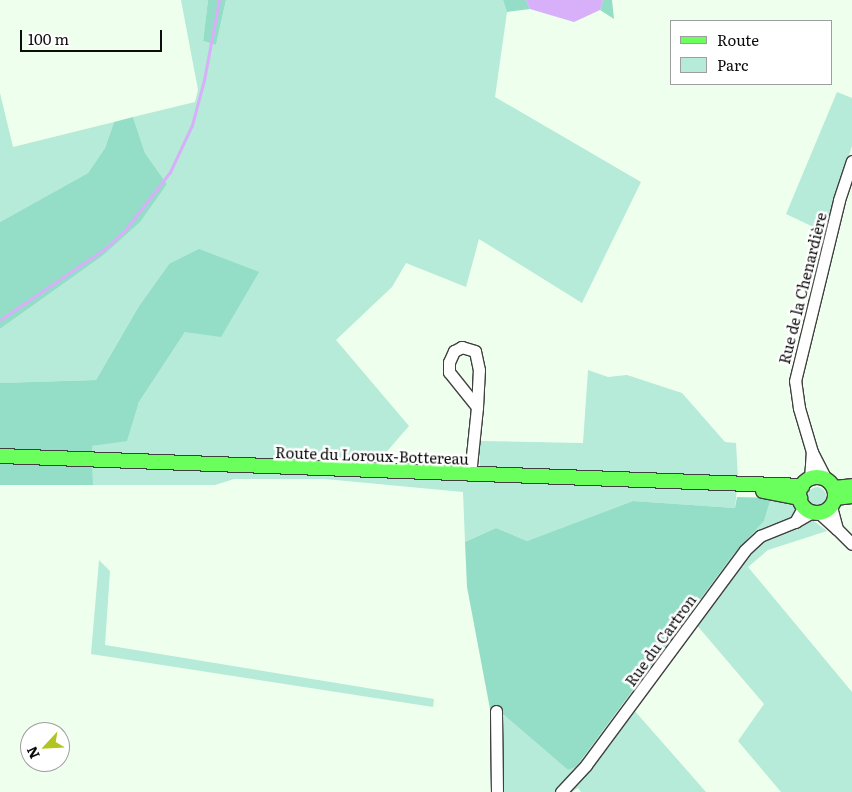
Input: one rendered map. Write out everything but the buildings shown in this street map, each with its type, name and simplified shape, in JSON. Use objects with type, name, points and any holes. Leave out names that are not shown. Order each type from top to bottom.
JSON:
[{"type":"main road","name":"Route du Loroux-Bottereau","points":[[0,456],[744,485],[817,497],[852,496]]},
{"type":"main road","name":"Route du Loroux-Bottereau","points":[[817,497],[852,486]]},
{"type":"street","name":"Rue de la Chenardière","points":[[817,497],[812,452],[798,408],[795,381],[839,200],[852,161]]},
{"type":"street","points":[[470,475],[477,406],[478,358],[470,347],[462,347],[454,351],[449,362],[449,372],[477,406]]},
{"type":"street","points":[[817,497],[837,530],[852,544]]},
{"type":"street","name":"Rue du Cartron","points":[[561,792],[586,765],[745,550],[760,536],[795,522],[817,497]]},
{"type":"street","points":[[496,711],[497,792]]},
{"type":"green space","points":[[181,0],[208,0],[203,41],[216,45],[226,0],[503,0],[507,12],[495,97],[641,182],[582,303],[479,239],[466,287],[406,263],[392,287],[336,340],[409,426],[382,457],[383,465],[480,471],[479,441],[583,443],[588,370],[608,377],[627,375],[682,393],[725,442],[736,443],[738,479],[735,508],[633,501],[527,541],[496,528],[465,542],[463,492],[325,479],[234,479],[215,485],[93,485],[92,446],[127,440],[139,402],[185,332],[169,264],[139,306],[96,380],[0,383],[0,329],[101,257],[167,184],[145,153],[133,117],[195,102],[198,90]]},
{"type":"green space","points":[[837,92],[852,98],[852,146],[824,232],[786,214]]},
{"type":"green space","points":[[0,93],[13,147],[114,122],[105,148],[88,173],[0,222]]},
{"type":"green space","points":[[817,487],[823,490],[826,496],[823,502],[817,505],[811,502],[808,496],[811,490]]},
{"type":"green space","points":[[771,498],[789,502],[827,531],[768,550],[748,567],[852,692],[852,792],[781,792],[738,741],[764,704],[689,616],[733,555],[764,521]]},
{"type":"green space","points":[[99,560],[110,571],[105,645],[434,699],[433,707],[91,654]]},
{"type":"green space","points":[[626,701],[706,792],[581,792],[578,788],[572,792],[504,792],[504,715],[568,770],[576,767]]},
{"type":"shaded area","points":[[208,0],[226,0],[216,45],[203,41]]},
{"type":"shaded area","points":[[503,0],[526,0],[530,9],[507,12]]},
{"type":"shaded area","points":[[526,0],[603,0],[600,10],[574,22],[530,9]]},
{"type":"shaded area","points":[[603,0],[612,0],[614,19],[600,10]]},
{"type":"shaded area","points":[[133,117],[145,153],[167,184],[140,222],[101,257],[0,329],[0,222],[88,173],[105,148],[114,122]]},
{"type":"shaded area","points":[[199,249],[259,272],[221,337],[185,332],[139,402],[127,441],[92,446],[93,485],[0,485],[0,383],[96,380],[139,306],[169,264]]},
{"type":"shaded area","points":[[737,497],[771,498],[764,521],[733,555],[576,767],[568,770],[504,715],[490,709],[467,587],[465,542],[496,528],[527,541],[633,501],[735,508]]},
{"type":"waterway","points":[[0,320],[106,248],[126,229],[170,172],[192,125],[204,80],[219,0]]}]
